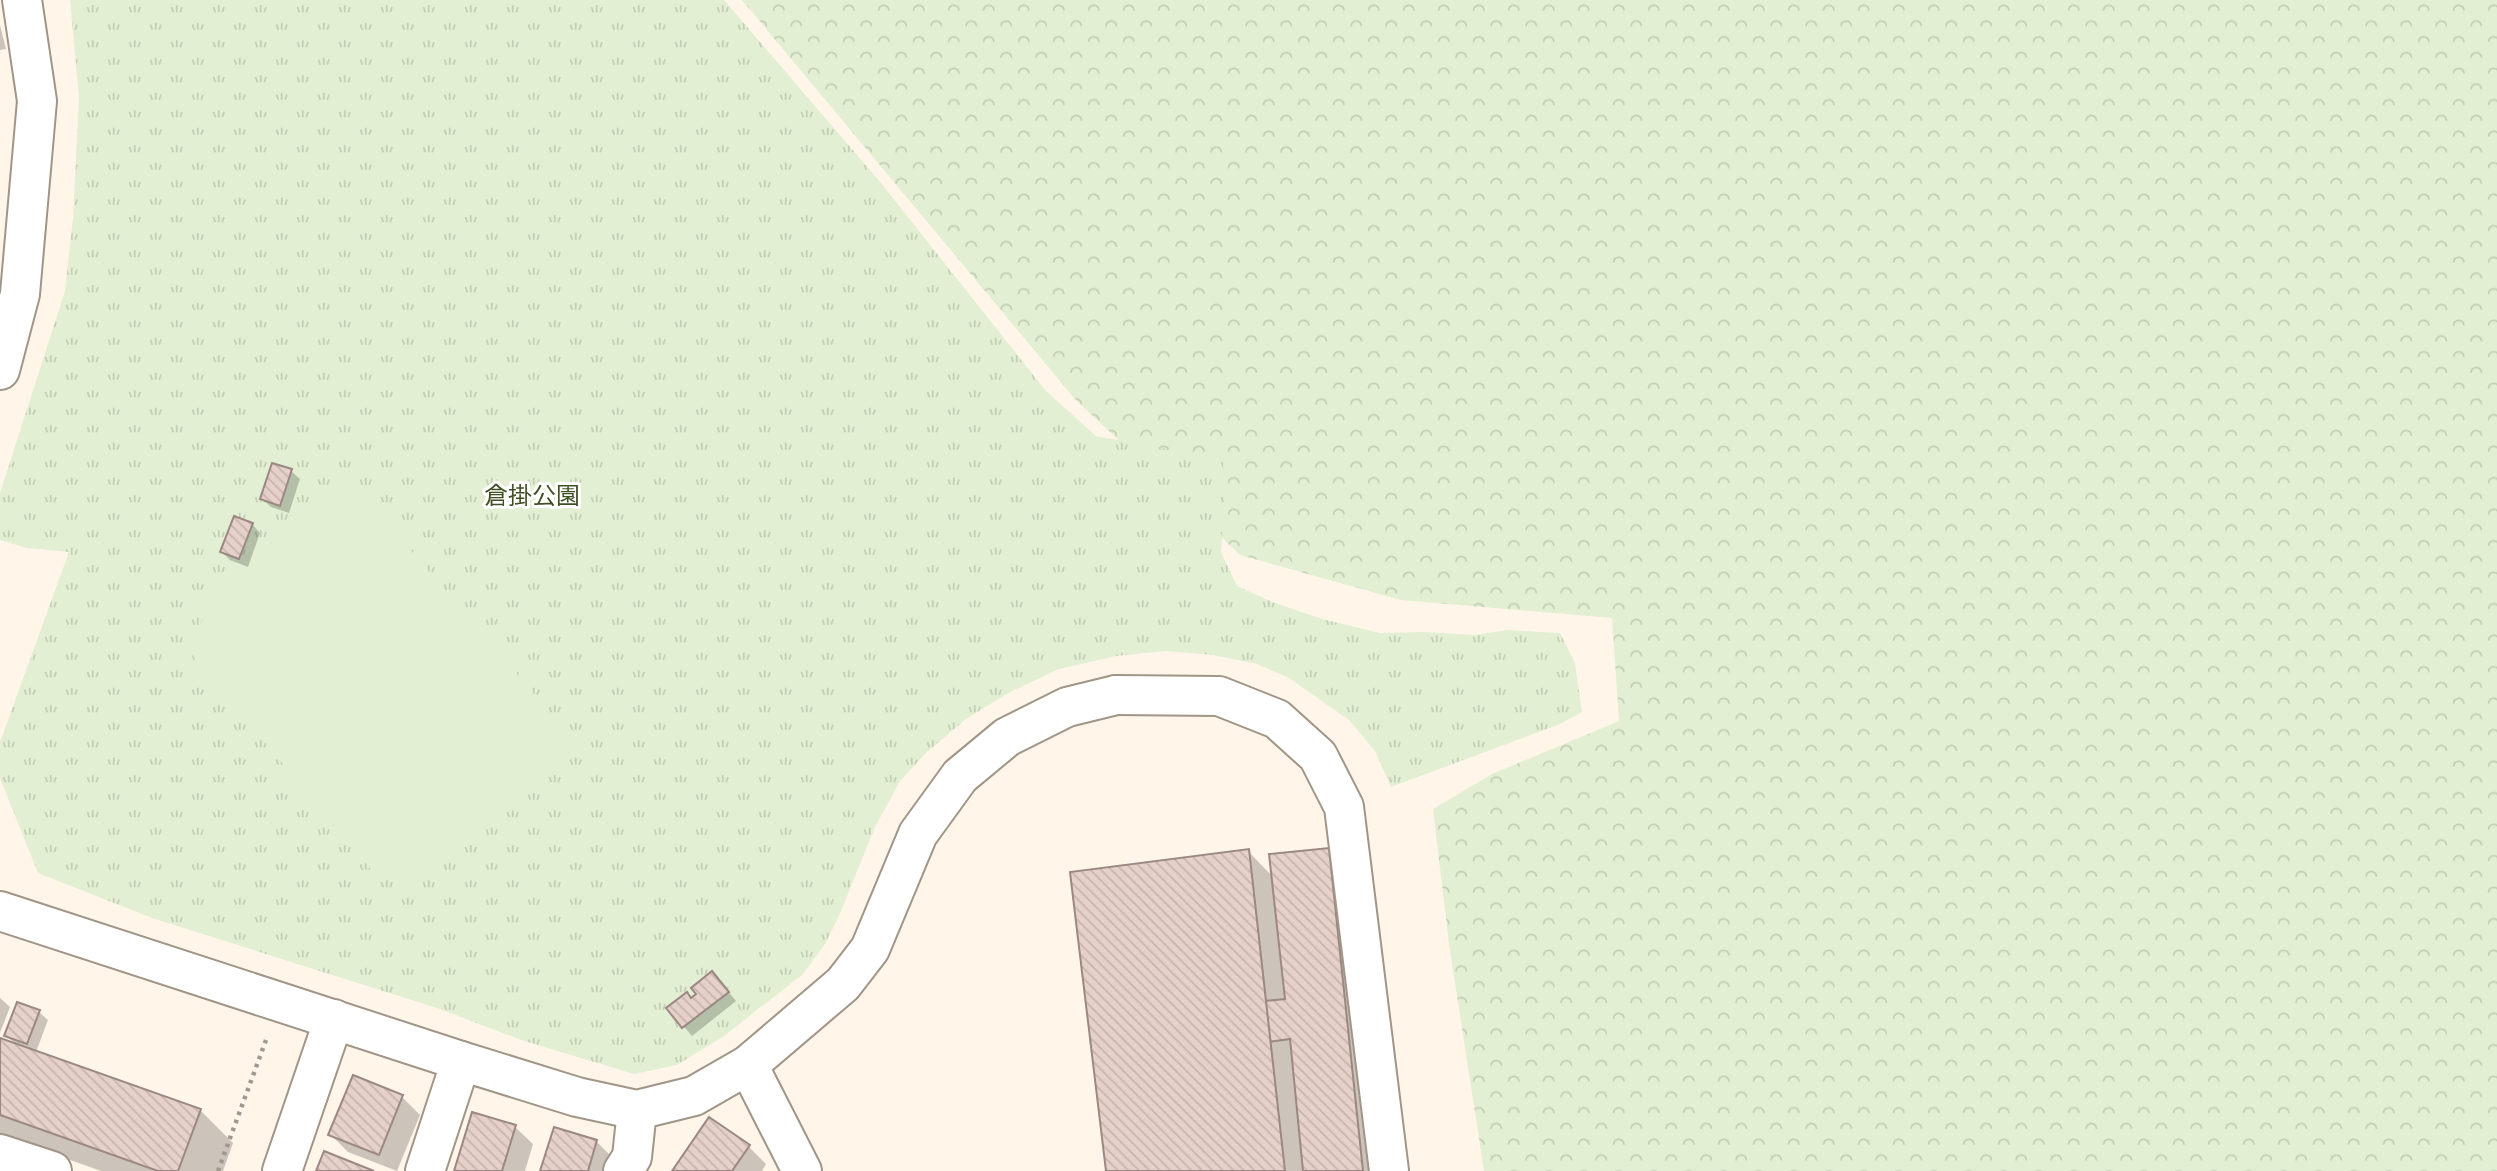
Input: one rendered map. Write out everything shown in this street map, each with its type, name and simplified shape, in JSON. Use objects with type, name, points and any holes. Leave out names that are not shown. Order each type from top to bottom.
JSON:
[{"type":"street","points":[[0,370],[20,294],[37,101],[22,0]]},
{"type":"street","points":[[0,911],[461,1061],[577,1097],[637,1110],[694,1096],[748,1065],[843,984],[870,949],[918,834],[960,776],[1007,737],[1067,707],[1116,695],[1220,696],[1277,719],[1318,756],[1344,807],[1390,1171]]},
{"type":"street","points":[[282,1171],[334,1019]]},
{"type":"street","points":[[425,1171],[461,1061]]},
{"type":"street","points":[[748,1065],[802,1171]]},
{"type":"street","points":[[623,1171],[632,1157],[637,1110]]},
{"type":"street","points":[[0,1154],[52,1171]]},
{"type":"path","points":[[218,1171],[267,1039]]},
{"type":"green space","name":"倉掛公園","points":[[70,0],[724,0],[881,183],[1046,391],[1096,436],[1223,459],[1221,552],[1237,586],[1272,602],[1322,619],[1380,633],[1474,635],[1508,630],[1560,633],[1575,663],[1582,712],[1560,724],[1391,787],[1375,751],[1349,720],[1289,678],[1257,664],[1213,655],[1166,651],[1116,656],[1059,669],[1010,692],[966,719],[927,752],[900,781],[875,827],[825,944],[803,974],[724,1036],[677,1065],[634,1074],[521,1040],[440,1009],[152,918],[38,873],[0,778],[0,742],[69,552],[27,548],[0,540],[0,493],[65,291],[73,218],[79,98]]},
{"type":"green space","points":[[742,0],[2497,0],[2497,1171],[1484,1171],[1449,944],[1433,809],[1492,774],[1619,721],[1612,618],[1401,600],[1240,555],[1075,399]]},
{"type":"green space","points":[[352,482],[577,744],[409,889],[374,873],[188,650],[209,606]]},
{"type":"building","points":[[272,463],[292,469],[280,506],[260,499]]},
{"type":"building","points":[[234,516],[253,523],[239,559],[220,552]]},
{"type":"building","points":[[1329,848],[1363,1171],[1303,1171],[1290,1039],[1269,1042],[1265,1001],[1285,999],[1269,854]]},
{"type":"building","points":[[1249,849],[1285,1171],[1106,1171],[1070,872]]},
{"type":"building","points":[[712,971],[729,992],[682,1028],[666,1008],[687,992],[691,998],[696,994],[691,988]]},
{"type":"building","points":[[17,1002],[40,1010],[27,1044],[4,1036]]},
{"type":"building","points":[[0,1038],[201,1109],[178,1171],[158,1171],[0,1115]]},
{"type":"building","points":[[353,1075],[403,1095],[379,1155],[328,1135]]},
{"type":"building","points":[[472,1112],[516,1125],[502,1171],[454,1171]]},
{"type":"building","points":[[709,1117],[750,1145],[732,1171],[672,1171]]},
{"type":"building","points":[[554,1127],[597,1140],[588,1171],[540,1171]]},
{"type":"building","points":[[324,1151],[374,1171],[316,1171]]}]
